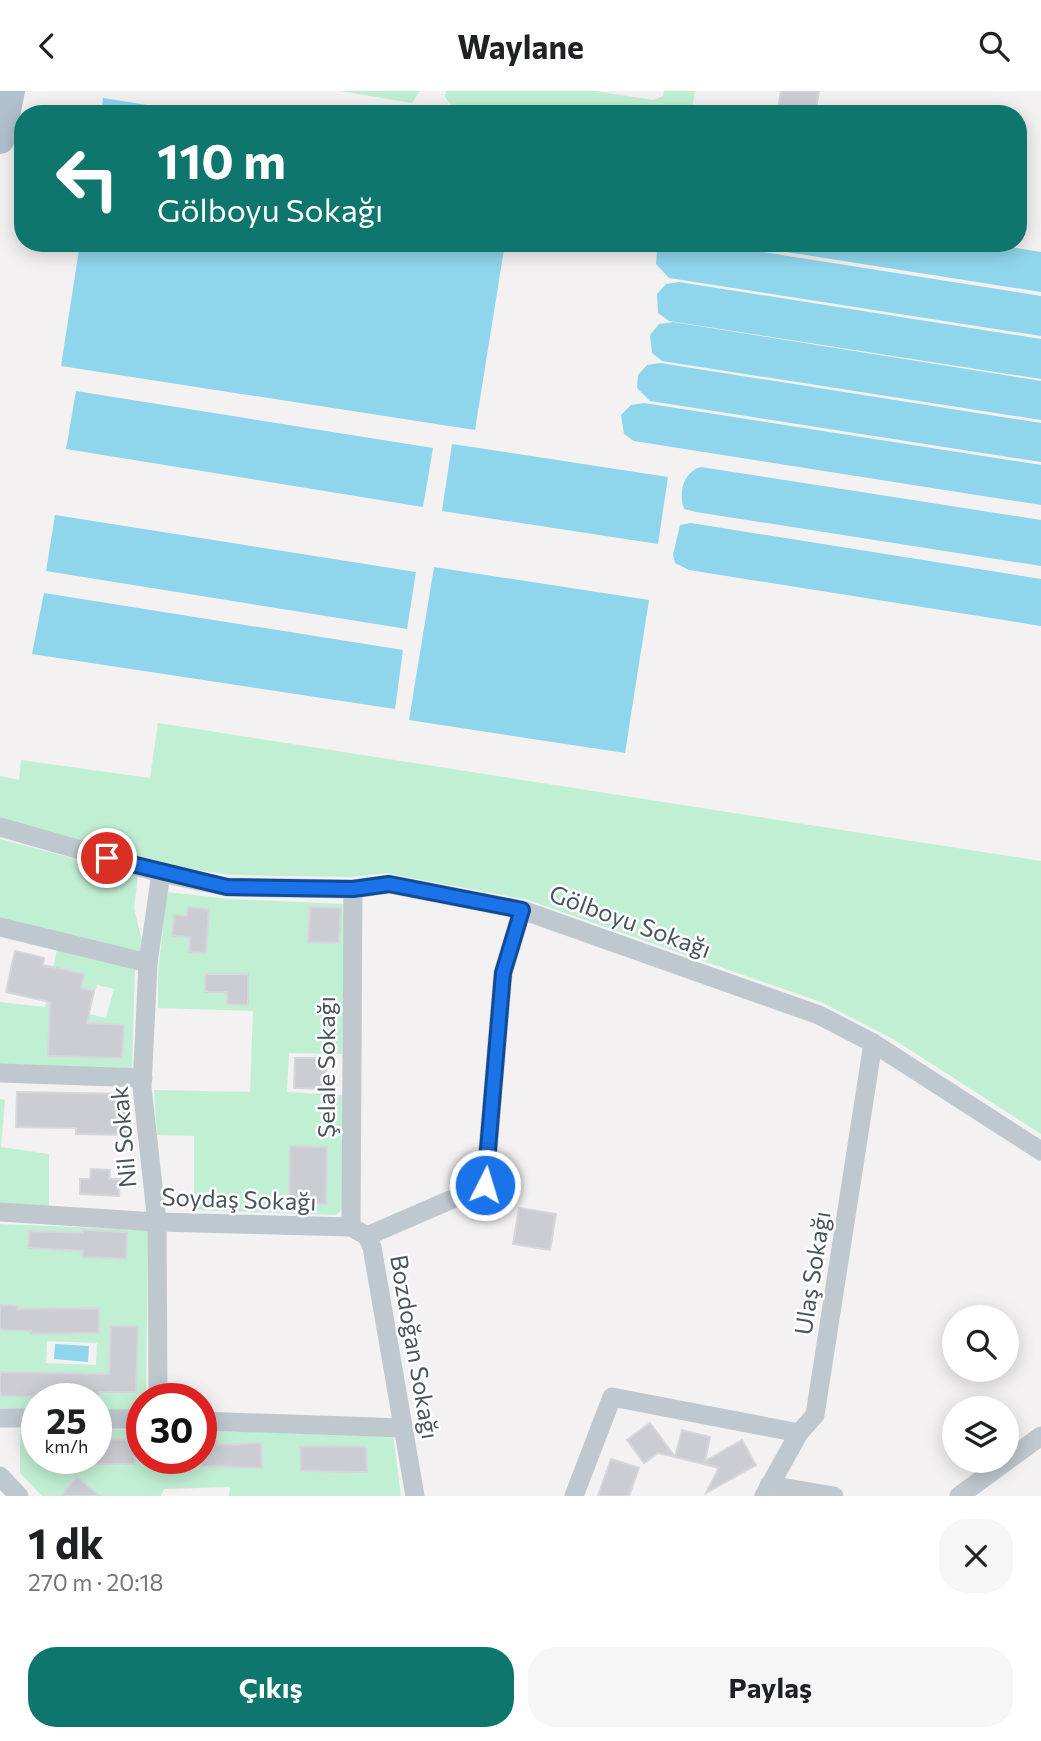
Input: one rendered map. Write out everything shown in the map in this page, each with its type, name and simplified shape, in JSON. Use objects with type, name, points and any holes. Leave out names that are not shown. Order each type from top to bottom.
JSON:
[{"type":"main road","points":[[0,139],[10,91]]},
{"type":"street","name":"Gölboyu Sokağı","points":[[0,827],[161,873],[227,887],[353,889],[389,884],[522,910],[819,1015],[873,1043],[1041,1151]]},
{"type":"street","name":"Nil Sokak","points":[[158,1383],[158,1222],[142,1077],[148,963],[161,873]]},
{"type":"street","name":"Şelale Sokağı","points":[[353,889],[359,1232]]},
{"type":"street","name":"Bozdoğan Sokağı","points":[[418,1494],[372,1247],[359,1232],[485,1185],[503,973],[522,910]]},
{"type":"street","points":[[0,927],[148,963]]},
{"type":"street","name":"Ulaş Sokağı","points":[[767,1491],[799,1433],[815,1415],[873,1043]]},
{"type":"street","points":[[0,1073],[142,1077]]},
{"type":"street","name":"Soydaş Sokağı","points":[[0,1212],[359,1232]]},
{"type":"street","points":[[575,1496],[612,1397],[799,1433]]},
{"type":"street","points":[[0,1418],[21,1418]]},
{"type":"street","points":[[217,1422],[404,1428]]},
{"type":"street","points":[[959,1496],[1041,1436]]},
{"type":"street","points":[[0,1476],[19,1496]]},
{"type":"street","points":[[767,1491],[834,1496]]},
{"type":"green space","points":[[340,91],[420,91],[412,103]]},
{"type":"green space","points":[[446,91],[596,91],[653,100],[663,96],[664,91],[695,91],[693,105],[451,105],[445,97]]},
{"type":"green space","points":[[158,723],[1041,861],[1041,1134],[893,1039],[821,1002],[528,900],[386,873],[352,877],[230,875],[158,864],[0,818],[0,776],[19,780],[21,760],[150,778]]},
{"type":"green space","points":[[0,839],[138,876],[134,908],[144,949],[142,957],[0,921]]},
{"type":"green space","points":[[167,892],[230,899],[346,904],[342,1054],[289,1053],[287,1092],[344,1095],[346,1206],[336,1215],[194,1210],[194,1136],[157,1135],[154,1090],[250,1092],[253,1011],[158,1008],[158,973]]},
{"type":"green space","points":[[57,949],[135,968],[132,1069],[0,1066],[0,1002],[45,1007]],"holes":[[[97,985],[114,989],[106,1018],[89,1014]]]},
{"type":"green space","points":[[0,1099],[5,1100],[1,1147],[49,1154],[49,1210],[0,1206]]},
{"type":"green space","points":[[0,1224],[148,1230],[146,1383],[126,1383],[126,1413],[112,1412],[112,1383],[21,1383],[21,1409],[0,1408]],"holes":[[[47,1341],[97,1343],[96,1365],[46,1363]]]},
{"type":"green space","points":[[20,1428],[21,1474],[112,1474],[112,1429],[126,1430],[126,1474],[217,1474],[217,1431],[393,1435],[401,1496],[229,1496],[230,1487],[164,1489],[161,1496],[42,1496],[20,1473]]},
{"type":"water","points":[[103,98],[148,105],[102,105]]},
{"type":"water","points":[[1027,250],[1041,252],[1041,292],[786,252],[1027,252]]},
{"type":"water","points":[[79,252],[504,252],[475,430],[61,366]]},
{"type":"water","points":[[657,252],[763,252],[1041,296],[1041,336],[669,278],[656,264]]},
{"type":"water","points":[[679,282],[1041,339],[1041,379],[669,321],[658,313],[657,294],[666,284]]},
{"type":"water","points":[[673,322],[1041,381],[1041,420],[662,361],[652,353],[650,335],[659,324]]},
{"type":"water","points":[[660,363],[1041,423],[1041,462],[650,401],[637,388],[638,375],[647,365]]},
{"type":"water","points":[[76,391],[433,448],[423,507],[66,449]]},
{"type":"water","points":[[644,403],[1041,465],[1041,505],[634,441],[624,434],[621,415],[631,405]]},
{"type":"water","points":[[452,444],[668,477],[658,544],[442,511]]},
{"type":"water","points":[[701,467],[1041,520],[1041,566],[684,509],[684,483],[690,473]]},
{"type":"water","points":[[55,515],[416,572],[407,629],[46,571]]},
{"type":"water","points":[[691,523],[1041,579],[1041,626],[689,570],[675,563],[673,555],[680,525]]},
{"type":"water","points":[[434,567],[649,600],[625,753],[409,720]]},
{"type":"water","points":[[44,593],[403,650],[395,709],[32,654]]},
{"type":"water","points":[[55,1344],[89,1346],[88,1362],[54,1359]]},
{"type":"building","points":[[781,91],[819,91],[817,105],[779,105]]},
{"type":"building","points":[[188,907],[209,909],[206,953],[189,952],[190,937],[172,936],[174,915],[187,916]]},
{"type":"building","points":[[310,907],[341,908],[339,943],[308,942]]},
{"type":"building","points":[[15,951],[44,958],[43,965],[84,974],[81,988],[94,991],[87,1023],[124,1025],[122,1058],[48,1056],[50,1002],[6,992]]},
{"type":"building","points":[[205,974],[248,974],[248,1005],[227,1004],[227,992],[205,992]]},
{"type":"building","points":[[295,1058],[326,1058],[326,1089],[294,1088]]},
{"type":"building","points":[[17,1092],[130,1094],[128,1135],[76,1134],[76,1128],[16,1127]]},
{"type":"building","points":[[290,1146],[327,1147],[326,1204],[289,1203]]},
{"type":"building","points":[[91,1169],[110,1170],[109,1179],[120,1179],[119,1196],[80,1194],[80,1179],[90,1179]]},
{"type":"building","points":[[519,1208],[556,1214],[550,1250],[513,1244]]},
{"type":"building","points":[[83,1230],[127,1232],[126,1259],[82,1257],[83,1251],[28,1248],[29,1231],[83,1233]]},
{"type":"building","points":[[0,1305],[18,1306],[18,1309],[99,1308],[99,1333],[31,1334],[31,1331],[0,1330]]},
{"type":"building","points":[[111,1326],[138,1327],[136,1383],[126,1383],[126,1392],[112,1392],[112,1383],[21,1383],[21,1396],[0,1396],[0,1372],[109,1374]]},
{"type":"building","points":[[650,1423],[675,1457],[658,1453],[644,1463],[627,1440]]},
{"type":"building","points":[[682,1430],[710,1437],[705,1461],[742,1440],[756,1465],[706,1493],[719,1468],[675,1457]]},
{"type":"building","points":[[112,1439],[126,1440],[126,1464],[112,1464]]},
{"type":"building","points":[[261,1443],[262,1468],[217,1467],[217,1445]]},
{"type":"building","points":[[300,1447],[366,1447],[367,1472],[301,1471]]},
{"type":"building","points":[[611,1459],[639,1468],[629,1496],[598,1496]]},
{"type":"building","points":[[77,1477],[100,1496],[61,1496]]},
{"type":"route","points":[[107,858],[227,887],[353,889],[389,884],[522,910],[503,973],[485,1185]]}]
